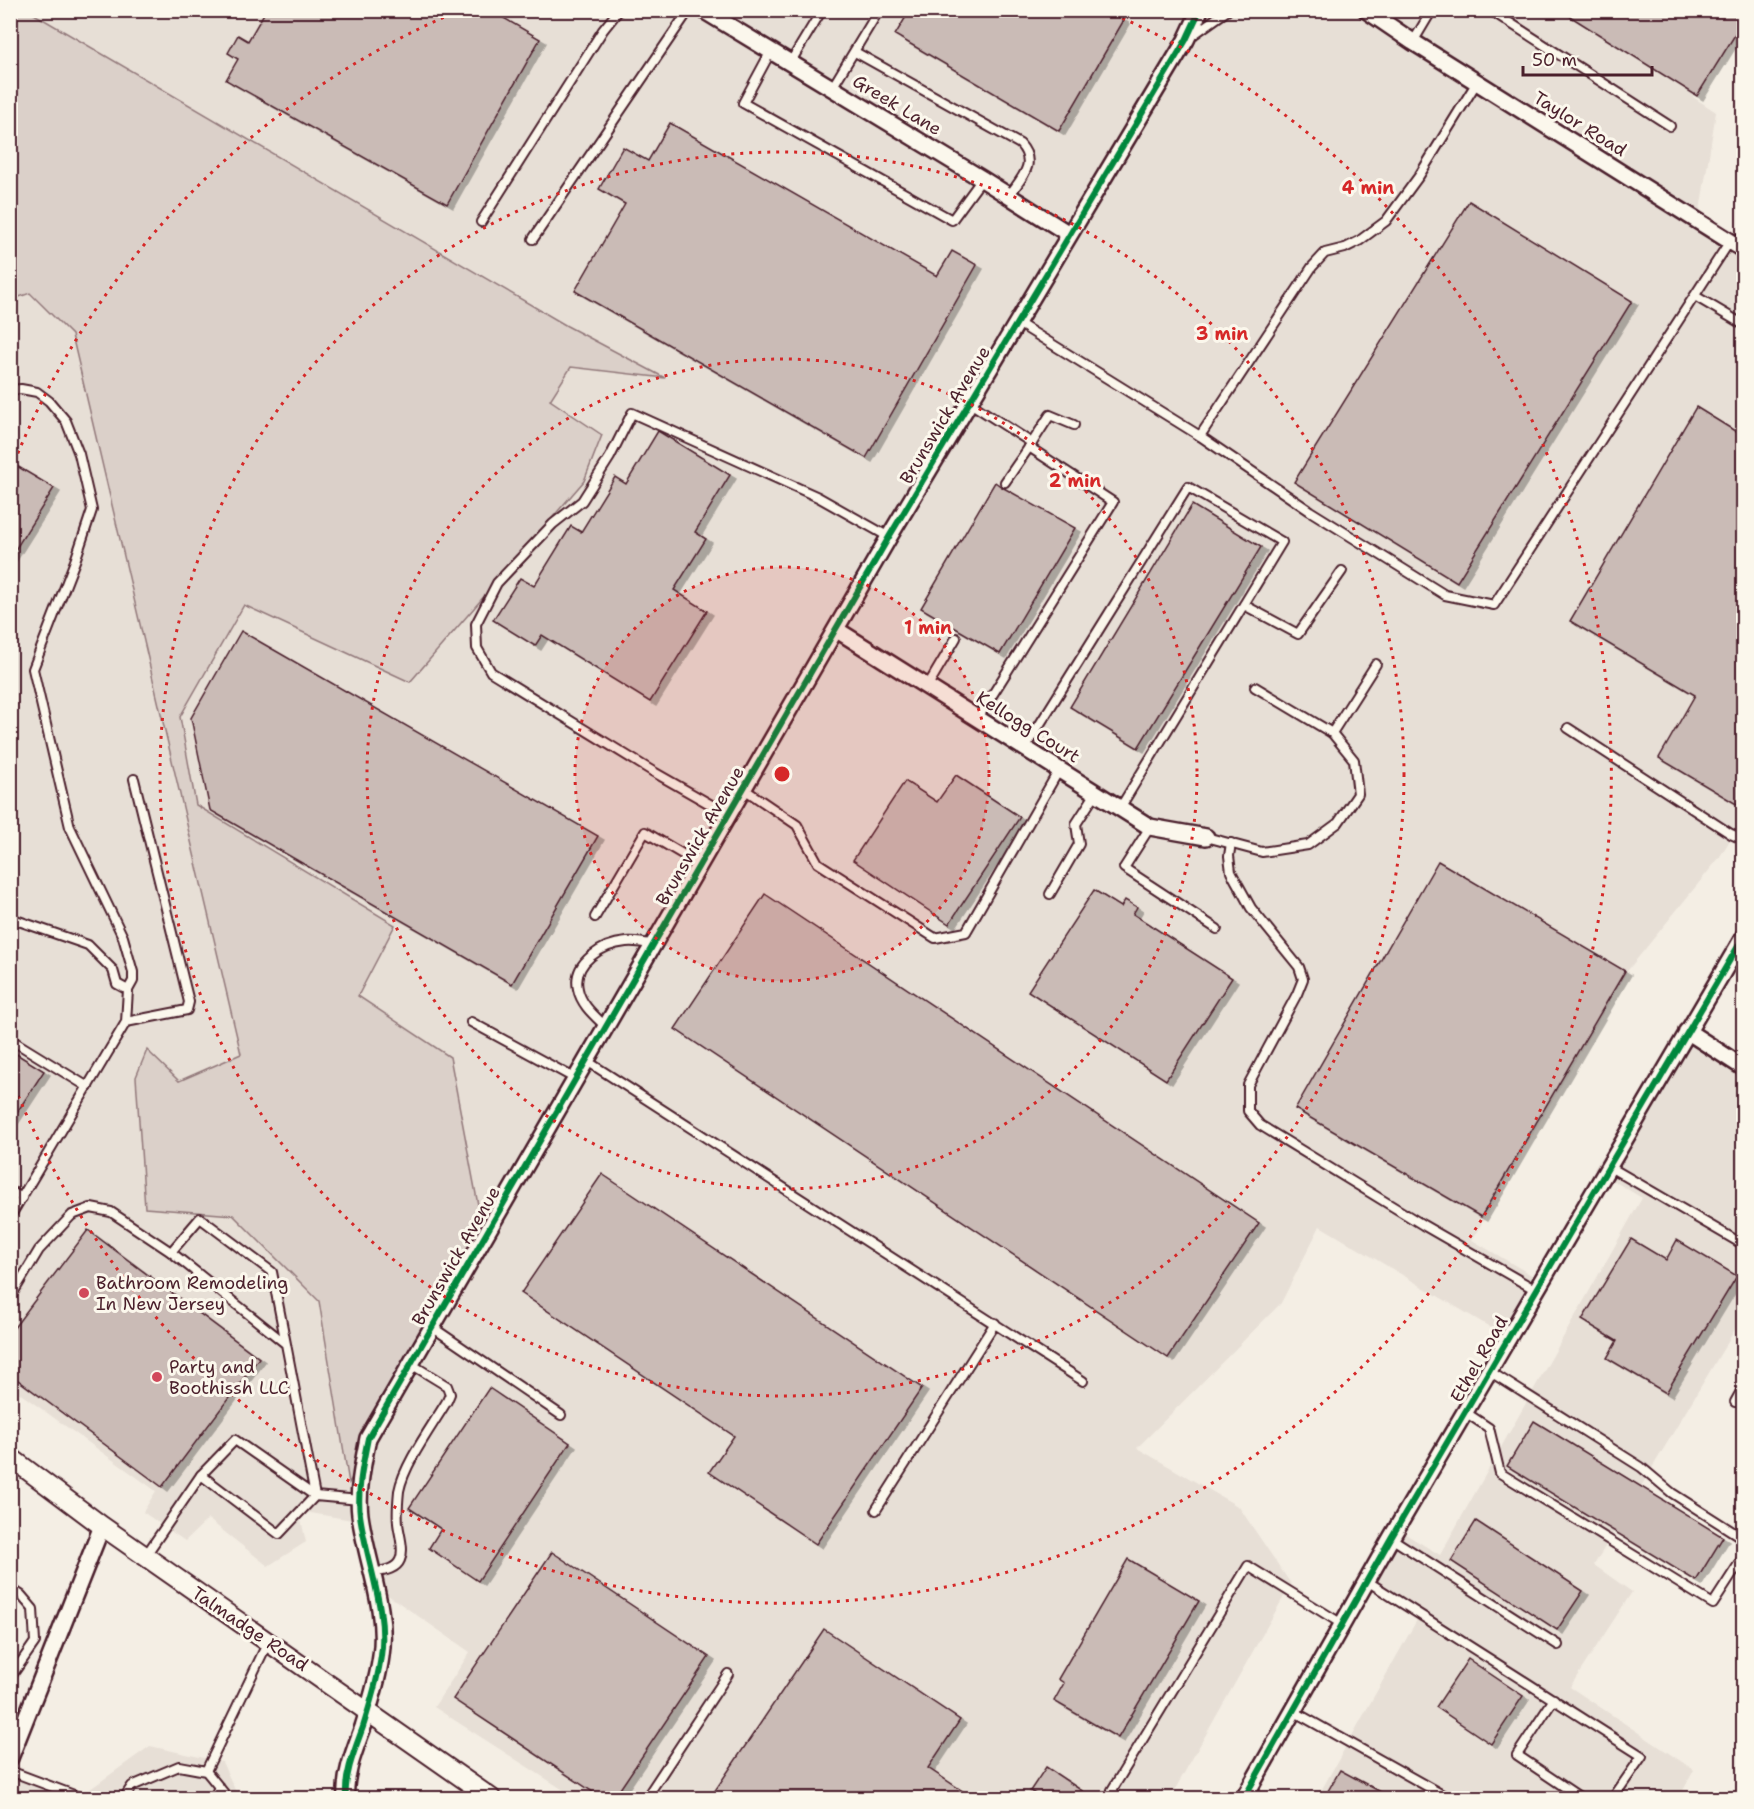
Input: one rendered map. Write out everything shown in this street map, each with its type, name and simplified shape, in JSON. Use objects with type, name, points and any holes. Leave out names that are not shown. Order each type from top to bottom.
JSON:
[{"type":"street","name":"Greek Lane","points":[[703,10],[1069,234]]},
{"type":"street","name":"Brunswick Avenue","points":[[346,1798],[346,1783],[352,1758],[368,1711],[381,1655],[382,1625],[360,1514],[361,1474],[368,1438],[889,537],[1186,40],[1200,10]]},
{"type":"street","name":"Taylor Road","points":[[1366,10],[1743,250]]},
{"type":"street","name":"Kellogg Court","points":[[837,630],[1150,826],[1206,837]]},
{"type":"street","name":"Ethel Road","points":[[1244,1798],[1391,1538],[1743,936]]},
{"type":"street","points":[[1687,1031],[1743,1068]]},
{"type":"street","name":"Talmadge Road","points":[[10,1457],[145,1557],[491,1798]]},
{"type":"street","points":[[10,1758],[102,1526]]},
{"type":"lane","points":[[481,222],[603,30],[619,10]]},
{"type":"lane","points":[[533,239],[689,10]]},
{"type":"lane","points":[[790,63],[822,10]]},
{"type":"lane","points":[[832,88],[879,10]]},
{"type":"lane","points":[[1186,40],[1228,10]]},
{"type":"lane","points":[[1413,42],[1432,10]]},
{"type":"lane","points":[[1490,10],[1670,126]]},
{"type":"lane","points":[[771,51],[743,103],[952,220],[982,179]]},
{"type":"lane","points":[[855,52],[1020,144],[1027,152],[1028,166],[1009,196]]},
{"type":"lane","points":[[1200,436],[1312,267],[1325,253],[1345,248],[1359,241],[1386,221],[1419,176],[1477,82]]},
{"type":"lane","points":[[1018,323],[1200,436],[1310,510],[1445,595],[1494,606],[1730,241]]},
{"type":"lane","points":[[1695,296],[1743,325]]},
{"type":"lane","points":[[10,390],[21,389],[37,392],[49,401],[66,421],[79,454],[92,510],[75,561],[33,669],[70,827],[123,937],[134,981],[128,990],[126,1022],[10,1217]]},
{"type":"lane","points":[[970,403],[1113,502],[978,718]]},
{"type":"lane","points":[[729,815],[652,771],[491,672],[477,648],[476,624],[497,583],[553,524],[582,501],[610,457],[632,413],[818,497],[889,537]]},
{"type":"lane","points":[[1005,482],[1050,415],[1074,425]]},
{"type":"lane","points":[[1025,748],[1188,487],[1282,542],[1120,808]]},
{"type":"lane","points":[[1244,605],[1298,634],[1342,571]]},
{"type":"lane","points":[[927,687],[956,638]]},
{"type":"lane","points":[[1332,733],[1376,664]]},
{"type":"lane","points":[[1206,837],[1262,852],[1308,845],[1338,823],[1358,794],[1354,760],[1332,733],[1255,687]]},
{"type":"lane","points":[[1568,728],[1743,840]]},
{"type":"lane","points":[[744,789],[797,825],[818,863],[935,938],[966,932],[1059,770]]},
{"type":"lane","points":[[126,1022],[187,1010],[189,1002],[134,779]]},
{"type":"lane","points":[[1050,894],[1079,844],[1076,824],[1096,793]]},
{"type":"lane","points":[[1150,826],[1124,868],[1218,929]]},
{"type":"lane","points":[[595,917],[645,832],[701,865]]},
{"type":"lane","points":[[1231,843],[1229,856],[1231,872],[1251,908],[1299,968],[1303,979],[1248,1085],[1248,1111],[1260,1125],[1423,1225],[1536,1290]]},
{"type":"lane","points":[[10,918],[88,945],[113,970],[117,984],[128,990]]},
{"type":"lane","points":[[606,1028],[584,1004],[578,989],[578,979],[583,965],[603,948],[616,943],[634,941],[654,945]]},
{"type":"lane","points":[[471,1022],[576,1079]]},
{"type":"lane","points":[[10,1039],[88,1088]]},
{"type":"lane","points":[[587,1061],[1083,1381]]},
{"type":"lane","points":[[1608,1166],[1743,1245]]},
{"type":"lane","points":[[10,1191],[22,1198]]},
{"type":"lane","points":[[10,1298],[39,1250],[72,1215],[91,1208],[111,1212],[171,1252],[286,1344]]},
{"type":"lane","points":[[171,1252],[201,1218],[272,1272],[315,1496]]},
{"type":"lane","points":[[876,1510],[995,1323]]},
{"type":"lane","points":[[432,1328],[561,1415]]},
{"type":"lane","points":[[372,1573],[388,1570],[400,1560],[402,1553],[398,1502],[403,1475],[450,1394],[447,1386],[411,1364]]},
{"type":"lane","points":[[1489,1371],[1641,1467],[1672,1493],[1743,1539]]},
{"type":"lane","points":[[1735,1402],[1743,1386]]},
{"type":"lane","points":[[1465,1412],[1489,1428],[1500,1473],[1713,1604],[1743,1556]]},
{"type":"lane","points":[[145,1557],[201,1475],[235,1440],[315,1496],[360,1500]]},
{"type":"lane","points":[[201,1475],[279,1534],[315,1496]]},
{"type":"lane","points":[[1391,1538],[1558,1645]]},
{"type":"lane","points":[[1118,1798],[1112,1790],[1248,1566],[1342,1624]]},
{"type":"lane","points":[[1367,1581],[1642,1756],[1613,1798]]},
{"type":"lane","points":[[10,1588],[21,1595],[33,1609],[35,1642],[10,1678]]},
{"type":"lane","points":[[206,1771],[268,1641]]},
{"type":"lane","points":[[646,1798],[728,1674]]},
{"type":"lane","points":[[1554,1699],[1517,1755],[1581,1798]]},
{"type":"lane","points":[[1293,1711],[1448,1798]]},
{"type":"lane","points":[[124,1798],[132,1786],[179,1766],[206,1771],[228,1798]]},
{"type":"lane","points":[[10,1771],[82,1798]]},
{"type":"lane","points":[[214,1798],[219,1787]]},
{"type":"shaded area","points":[[10,11],[29,11],[567,326],[665,378],[571,367],[550,400],[602,435],[584,481],[410,682],[244,605],[180,717],[196,805],[395,925],[358,996],[450,1057],[482,1226],[349,1483],[319,1301],[233,1215],[145,1208],[136,1077],[147,1050],[179,1081],[241,1054],[72,335],[30,293],[11,300]]},
{"type":"shaded area","points":[[11,11],[1743,11],[1743,22],[1693,97],[1716,112],[1697,229],[1743,258],[1743,819],[1719,858],[1628,970],[1472,1240],[1533,1276],[1500,1333],[1320,1226],[1281,1303],[1137,1448],[1239,1507],[1291,1584],[1170,1798],[576,1798],[434,1707],[470,1652],[369,1582],[358,1521],[299,1511],[306,1542],[268,1566],[208,1519],[185,1541],[143,1512],[156,1491],[11,1387]]},
{"type":"shaded area","points":[[1687,1031],[1743,1068],[1743,1316],[1594,1565],[1632,1592],[1570,1687],[1694,1770],[1679,1798],[1317,1798],[1418,1618],[1361,1583],[1392,1526],[1440,1555],[1642,1198],[1594,1169]]},
{"type":"shaded area","points":[[10,1704],[34,1716],[13,1764],[82,1795],[150,1746],[222,1762],[239,1798],[11,1798]]},
{"type":"building","points":[[266,10],[490,10],[540,39],[447,204],[226,80],[238,59],[228,53],[238,35],[248,41]]},
{"type":"building","points":[[910,10],[1108,10],[1124,20],[1059,131],[895,35]]},
{"type":"building","points":[[1560,10],[1743,10],[1743,22],[1697,96]]},
{"type":"building","points":[[670,123],[937,276],[952,251],[977,265],[866,458],[575,291],[625,204],[599,189],[623,147],[648,161]]},
{"type":"building","points":[[1469,201],[1632,301],[1457,582],[1294,482]]},
{"type":"building","points":[[1696,407],[1743,436],[1743,808],[1659,758],[1695,695],[1570,621]]},
{"type":"building","points":[[658,431],[730,475],[695,532],[706,539],[674,590],[707,611],[650,702],[542,635],[535,646],[493,620],[520,578],[534,586],[571,526],[581,532],[615,477],[626,484]]},
{"type":"building","points":[[10,462],[54,488],[10,558]]},
{"type":"building","points":[[995,482],[1075,528],[1000,654],[921,608]]},
{"type":"building","points":[[1192,505],[1261,547],[1138,748],[1070,707]]},
{"type":"building","points":[[241,631],[598,836],[512,984],[210,810],[191,718]]},
{"type":"building","points":[[956,775],[1020,817],[949,924],[853,860],[905,781],[937,802]]},
{"type":"building","points":[[1438,861],[1625,971],[1481,1217],[1295,1109]]},
{"type":"building","points":[[1094,890],[1121,907],[1125,900],[1137,907],[1133,914],[1232,978],[1166,1080],[1028,991]]},
{"type":"building","points":[[765,894],[1259,1223],[1168,1358],[675,1029]]},
{"type":"building","points":[[10,1050],[44,1071],[10,1123]]},
{"type":"building","points":[[602,1174],[922,1388],[816,1544],[709,1472],[734,1436],[521,1293]]},
{"type":"building","points":[[88,1230],[259,1358],[162,1487],[10,1374],[10,1333]]},
{"type":"building","points":[[1631,1239],[1666,1260],[1677,1240],[1737,1276],[1666,1393],[1607,1358],[1617,1341],[1582,1320]]},
{"type":"building","points":[[489,1388],[570,1443],[478,1581],[429,1548],[441,1529],[409,1508]]},
{"type":"building","points":[[1534,1421],[1723,1537],[1696,1581],[1507,1466]]},
{"type":"building","points":[[1476,1521],[1583,1591],[1557,1630],[1451,1561]]},
{"type":"building","points":[[552,1552],[709,1657],[614,1798],[602,1798],[453,1699]]},
{"type":"building","points":[[1128,1559],[1199,1601],[1118,1738],[1054,1701],[1064,1683],[1058,1679]]},
{"type":"building","points":[[824,1629],[960,1720],[928,1768],[973,1798],[710,1798]]},
{"type":"building","points":[[1468,1659],[1523,1696],[1491,1744],[1436,1707]]},
{"type":"building","points":[[1046,1767],[1093,1798],[1042,1798],[1030,1791]]},
{"type":"building","points":[[1340,1770],[1392,1798],[1324,1798]]},
{"type":"cycle path","points":[[346,1798],[348,1771],[376,1683],[381,1656],[382,1621],[359,1506],[361,1476],[368,1438],[889,537],[1186,40],[1200,10]]},
{"type":"cycle path","points":[[1244,1798],[1391,1538],[1744,936]]},
{"type":"place","name":"Bathroom Remodeling In New Jersey","points":[[84,1293]]},
{"type":"place","name":"Party and Boothissh LLC","points":[[157,1377]]}]
